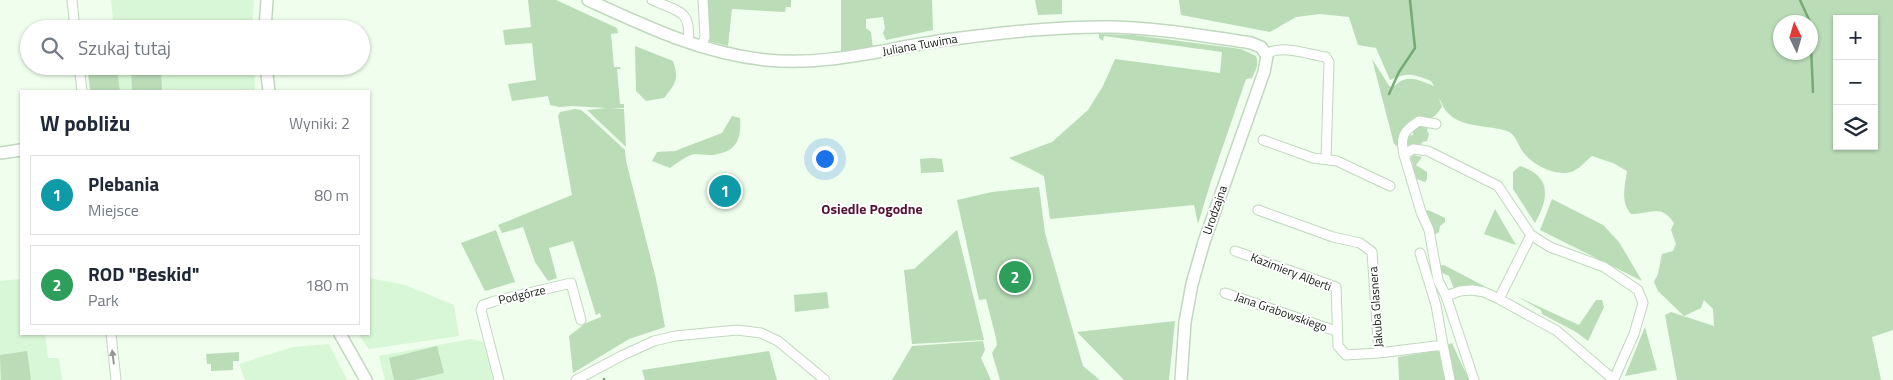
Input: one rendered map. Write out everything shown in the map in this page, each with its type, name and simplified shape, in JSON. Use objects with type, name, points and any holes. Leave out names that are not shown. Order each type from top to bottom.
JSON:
[{"type":"street","points":[[72,0],[74,20]]},
{"type":"street","points":[[266,20],[267,0]]},
{"type":"street","name":"Juliana Tuwima","points":[[590,0],[607,4],[700,48],[768,60],[830,60],[945,39],[1026,31],[1097,27],[1145,29],[1251,43],[1264,50]]},
{"type":"street","points":[[652,0],[683,14],[688,20],[688,43]]},
{"type":"street","points":[[700,48],[705,37],[703,0]]},
{"type":"street","points":[[1264,50],[1285,49],[1326,57],[1329,62],[1326,159]]},
{"type":"street","name":"Urodzajna","points":[[1181,380],[1185,322],[1192,284],[1204,242],[1264,72],[1264,50]]},
{"type":"street","points":[[80,75],[82,90]]},
{"type":"street","points":[[267,75],[269,90]]},
{"type":"street","points":[[1436,124],[1418,121],[1407,128],[1401,141],[1421,212],[1429,230],[1438,280],[1446,296],[1474,380]]},
{"type":"street","points":[[1263,140],[1313,158],[1336,161],[1390,186]]},
{"type":"street","points":[[1404,155],[1413,149],[1428,151],[1498,186],[1532,235],[1550,247],[1604,268],[1638,290],[1643,303],[1634,334],[1614,379],[1557,330],[1499,299],[1484,292],[1472,290],[1460,291],[1446,296]]},
{"type":"street","points":[[0,153],[20,150]]},
{"type":"street","name":"Jakuba Glasnera","points":[[1258,210],[1333,236],[1360,243],[1372,252],[1379,353],[1443,345]]},
{"type":"street","points":[[1499,299],[1532,235]]},
{"type":"street","name":"Kazimiery Alberti","points":[[1235,251],[1336,287],[1338,346],[1346,355],[1379,353]]},
{"type":"street","points":[[1420,253],[1436,305],[1450,380]]},
{"type":"street","name":"Podgórze","points":[[499,380],[481,310],[483,305],[570,283],[581,320]]},
{"type":"street","name":"Jana Grabowskiego","points":[[1225,293],[1336,331]]},
{"type":"street","points":[[576,380],[654,341],[675,336],[737,330],[761,333],[778,341],[825,380]]},
{"type":"street","points":[[111,335],[116,380]]},
{"type":"street","points":[[341,335],[366,380]]},
{"type":"shaded area","points":[[111,0],[254,0],[253,20],[113,20]]},
{"type":"shaded area","points":[[528,0],[556,0],[617,28],[618,33],[611,34],[614,67],[620,67],[621,69],[617,69],[620,104],[624,104],[624,108],[610,109],[624,109],[626,147],[587,110],[606,108],[550,105],[548,96],[512,101],[508,84],[536,80],[532,43],[505,45],[503,30],[531,27]]},
{"type":"shaded area","points":[[707,0],[791,0],[791,7],[786,7],[785,12],[732,9],[728,46],[708,41]]},
{"type":"shaded area","points":[[841,0],[932,0],[933,30],[886,40],[883,33],[885,28],[883,17],[866,19],[866,28],[871,32],[873,49],[841,53]]},
{"type":"shaded area","points":[[1035,0],[1062,0],[1062,14],[1038,15]]},
{"type":"shaded area","points":[[1179,0],[1893,0],[1893,330],[1872,337],[1881,380],[1677,380],[1665,315],[1671,312],[1714,326],[1713,309],[1704,300],[1701,308],[1684,316],[1658,291],[1654,282],[1658,274],[1662,254],[1673,251],[1676,244],[1671,230],[1674,223],[1660,211],[1631,214],[1624,199],[1627,171],[1613,163],[1592,156],[1574,171],[1564,173],[1550,171],[1530,159],[1510,132],[1461,122],[1446,111],[1439,98],[1442,107],[1434,117],[1430,119],[1416,118],[1410,121],[1404,127],[1398,147],[1394,144],[1372,59],[1390,87],[1405,79],[1418,80],[1434,86],[1431,81],[1410,75],[1390,80],[1376,48],[1358,45],[1349,17],[1320,14],[1296,17],[1270,32],[1181,15]]},
{"type":"shaded area","points":[[1099,34],[1134,35],[1241,49],[1256,56],[1256,70],[1252,78],[1246,79],[1198,224],[1194,205],[1050,219],[1044,176],[1009,158],[1052,142],[1088,110],[1103,86],[1115,59],[1220,73],[1222,52],[1104,36],[1103,41],[1099,38]]},
{"type":"shaded area","points":[[635,46],[673,61],[676,77],[664,98],[646,101],[636,91]]},
{"type":"shaded area","points":[[88,75],[118,75],[120,90],[90,90]]},
{"type":"shaded area","points":[[118,75],[254,75],[255,90],[120,90]]},
{"type":"shaded area","points":[[131,75],[161,75],[162,90],[132,90]]},
{"type":"shaded area","points":[[575,109],[581,110],[586,114],[625,150],[626,161],[656,279],[665,327],[629,339],[573,373],[569,336],[586,323],[601,317],[600,313],[596,315],[573,241],[549,248],[557,278],[548,281],[535,262],[523,227],[502,233],[498,225],[572,195],[558,116],[560,112]]},
{"type":"shaded area","points":[[732,116],[740,118],[740,133],[735,144],[726,152],[710,155],[694,154],[670,168],[652,161],[657,152],[675,151],[722,133]]},
{"type":"shaded area","points":[[1421,126],[1428,127],[1427,141],[1422,142],[1420,147],[1409,146],[1407,136],[1413,135],[1413,130]]},
{"type":"shaded area","points":[[1413,155],[1422,157],[1416,165],[1427,172],[1425,182],[1414,178],[1411,168],[1413,167],[1412,161],[1409,160]]},
{"type":"shaded area","points":[[920,159],[942,159],[944,172],[921,173]]},
{"type":"shaded area","points":[[1520,166],[1538,176],[1545,189],[1543,205],[1535,223],[1513,189],[1513,172]]},
{"type":"shaded area","points":[[1039,187],[1045,233],[1083,366],[1100,380],[1000,380],[992,353],[997,345],[996,338],[986,299],[979,300],[957,200],[992,192]]},
{"type":"shaded area","points":[[1552,199],[1603,225],[1619,242],[1642,281],[1540,230]]},
{"type":"shaded area","points":[[1495,209],[1516,245],[1484,234]]},
{"type":"shaded area","points":[[1428,210],[1445,218],[1445,222],[1440,226],[1439,232],[1434,235],[1425,212]]},
{"type":"shaded area","points":[[496,230],[515,282],[485,291],[461,243]]},
{"type":"shaded area","points":[[957,230],[984,340],[912,344],[904,270],[914,269]]},
{"type":"shaded area","points":[[1444,265],[1484,286],[1486,290],[1469,286],[1454,289],[1449,276],[1440,272],[1439,266]]},
{"type":"shaded area","points":[[370,278],[405,285],[454,305],[459,336],[369,349],[359,335],[370,335]]},
{"type":"shaded area","points":[[20,279],[20,335],[45,335],[48,358],[59,358],[62,380],[0,380],[0,281]]},
{"type":"shaded area","points":[[827,292],[829,308],[795,312],[794,295]]},
{"type":"shaded area","points":[[1516,296],[1579,325],[1596,300],[1602,300],[1604,307],[1588,341]]},
{"type":"shaded area","points":[[1175,321],[1169,380],[1124,380],[1077,332]]},
{"type":"shaded area","points":[[1645,327],[1657,370],[1625,376]]},
{"type":"shaded area","points":[[471,339],[483,342],[493,380],[385,380],[379,356]]},
{"type":"shaded area","points":[[983,341],[985,350],[981,358],[991,380],[892,380],[912,346]]},
{"type":"shaded area","points":[[1452,343],[1469,380],[1399,380],[1398,357],[1429,352]]},
{"type":"shaded area","points":[[329,344],[347,380],[245,380],[239,364],[293,347]]},
{"type":"shaded area","points":[[437,346],[444,373],[414,380],[394,380],[389,358]]},
{"type":"shaded area","points":[[27,351],[31,380],[1,380],[0,355]]},
{"type":"shaded area","points":[[769,351],[777,380],[645,380],[642,370]]},
{"type":"shaded area","points":[[239,352],[239,361],[233,361],[233,370],[211,371],[211,364],[207,364],[206,354]]},
{"type":"waterway","points":[[1389,94],[1399,72],[1415,48],[1410,0]]},
{"type":"waterway","points":[[1800,0],[1807,15]]},
{"type":"waterway","points":[[1812,60],[1813,92]]},
{"type":"place","name":"Plebania","points":[[725,191]]},
{"type":"place","name":"ROD \"Beskid\"","points":[[1015,277]]},
{"type":"district","name":"Osiedle Pogodne","points":[[872,209]]}]
